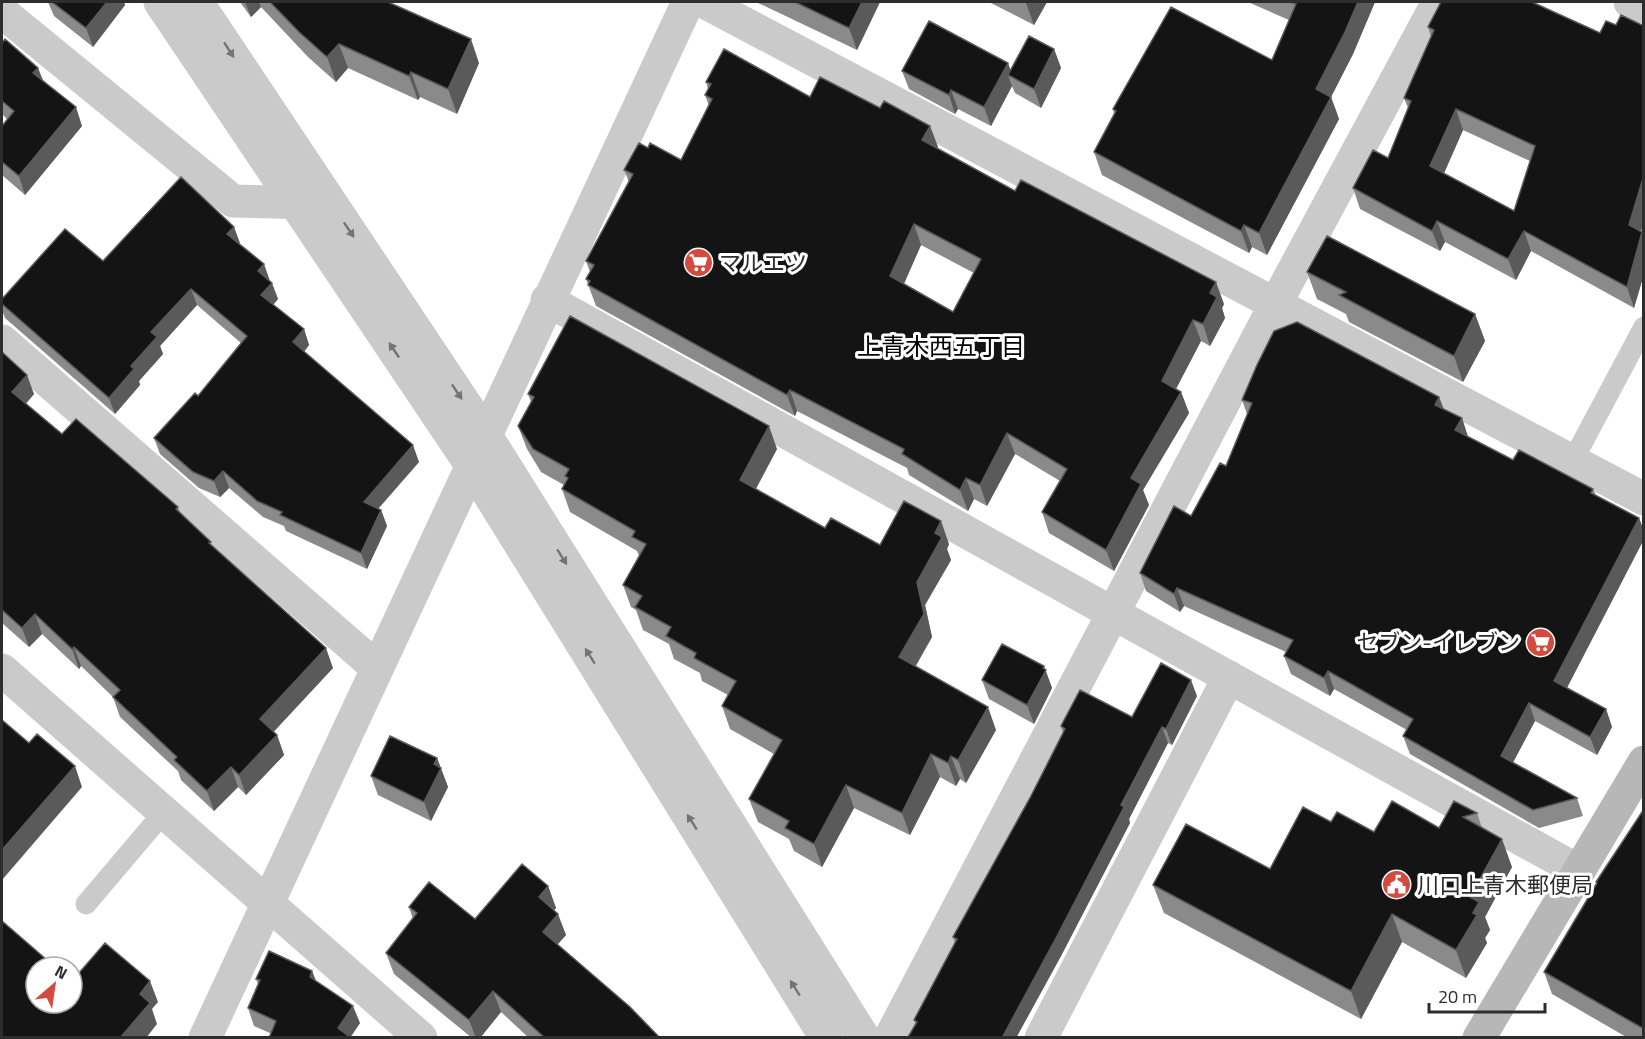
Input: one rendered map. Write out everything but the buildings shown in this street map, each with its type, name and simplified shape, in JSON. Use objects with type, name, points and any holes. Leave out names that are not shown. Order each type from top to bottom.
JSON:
[{"type":"main road","points":[[1479,1038],[1577,870],[1644,762]]},
{"type":"street","points":[[160,2],[471,465],[826,1038]]},
{"type":"street","points":[[197,2],[485,434],[864,1038]]},
{"type":"street","points":[[205,1038],[687,2]]},
{"type":"street","points":[[704,2],[1276,303],[1644,500]]},
{"type":"street","points":[[890,1038],[1276,303],[1438,2]]},
{"type":"street","points":[[1630,2],[1644,7]]},
{"type":"street","points":[[2,12],[233,201],[331,204]]},
{"type":"street","points":[[547,300],[1577,870]]},
{"type":"street","points":[[2,341],[376,667]]},
{"type":"street","points":[[2,670],[421,1038]]},
{"type":"street","points":[[1041,1038],[1229,677]]},
{"type":"lane","points":[[1572,462],[1644,327]]},
{"type":"lane","points":[[86,904],[164,812]]},
{"type":"place","name":"マルエツ","points":[[698,263]]},
{"type":"place","name":"セブン-イレブン","points":[[1541,642]]},
{"type":"place","name":"川口上青木郵便局","points":[[1396,885]]},
{"type":"district","name":"上青木西五丁目","points":[[941,347]]}]
